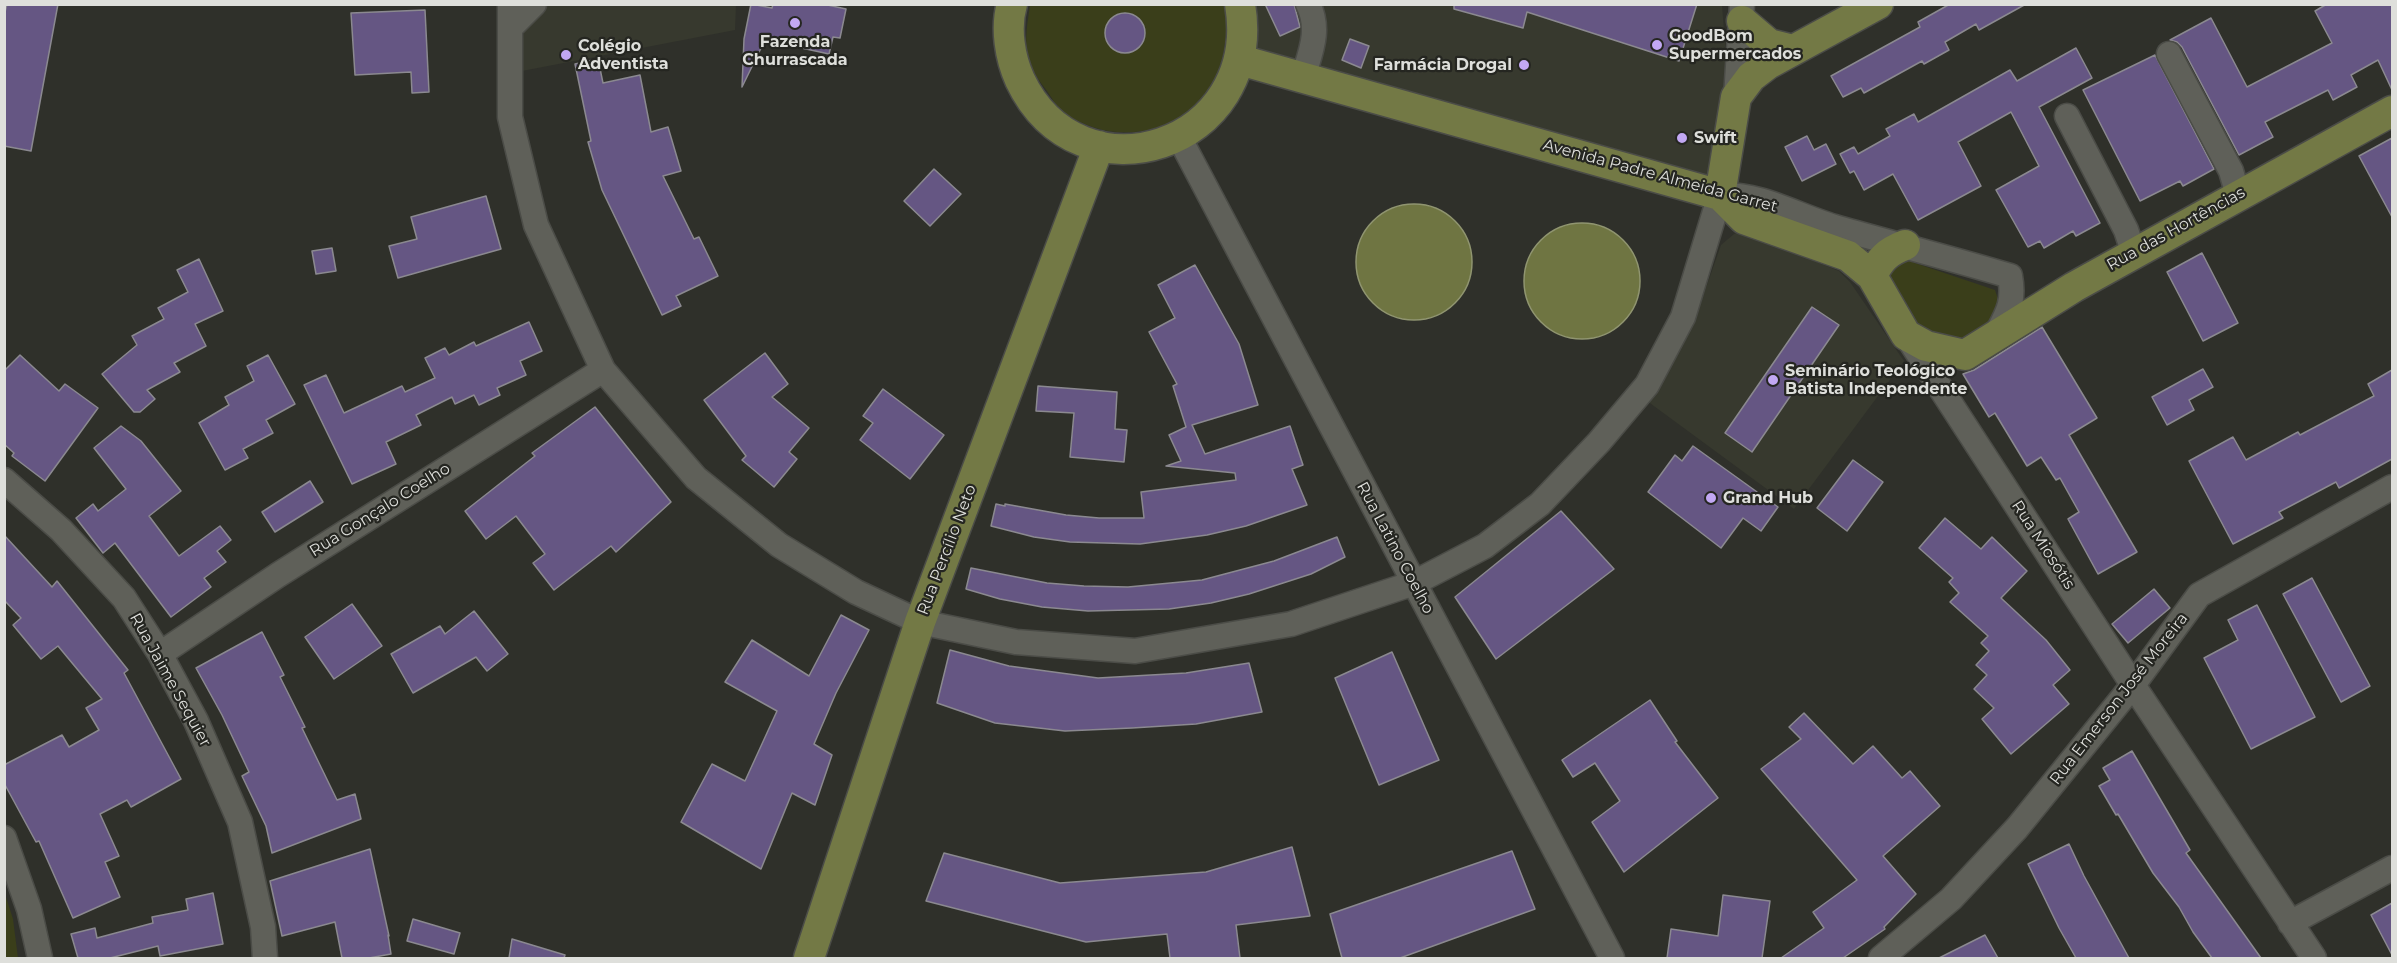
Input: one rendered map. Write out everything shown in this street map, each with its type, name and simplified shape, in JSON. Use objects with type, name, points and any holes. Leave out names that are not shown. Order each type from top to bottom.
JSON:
[{"type":"main road","points":[[1012,4],[1009,39],[1014,68],[1027,95],[1047,118],[1071,135],[1099,146],[1119,149],[1140,148],[1179,137],[1200,123],[1218,105],[1232,84],[1240,60],[1244,33],[1241,5]]},
{"type":"main road","points":[[1720,195],[1736,97],[1751,77],[1793,50],[1878,4]]},
{"type":"main road","points":[[1742,13],[1769,44],[1793,50]]},
{"type":"main road","name":"Avenida Padre Almeida Garret","points":[[1240,60],[1720,195]]},
{"type":"main road","name":"Rua das Hortências","points":[[1965,355],[2074,286],[2392,111]]},
{"type":"main road","name":"Rua Percílio Neto","points":[[809,958],[920,622],[1099,146]]},
{"type":"main road","name":"Rua Miosótis","points":[[1720,195],[1744,219],[1848,256],[1872,276],[1906,335]]},
{"type":"main road","points":[[1872,276],[1880,259],[1889,251],[1905,245]]},
{"type":"main road","points":[[1906,335],[1926,346],[1965,355]]},
{"type":"street","points":[[534,4],[510,16],[510,117],[536,225],[603,370],[696,478],[779,546],[856,592],[920,622],[1016,642],[1136,651],[1292,624],[1414,583],[1485,546],[1540,504],[1599,442],[1647,385],[1683,317],[1720,195]]},
{"type":"street","points":[[1303,78],[1315,31],[1308,4]]},
{"type":"street","points":[[1736,97],[1742,13]]},
{"type":"street","points":[[2169,54],[2231,171],[2238,195]]},
{"type":"street","points":[[2067,116],[2126,230],[2134,254]]},
{"type":"street","name":"Rua Latino Coelho","points":[[1179,137],[1612,958]]},
{"type":"street","name":"Avenida Padre Almeida Garret","points":[[1720,195],[1741,194],[1837,228],[2010,276],[2013,293],[2011,306],[1995,337]]},
{"type":"street","name":"Rua Miosótis","points":[[1906,335],[2133,685],[2314,958]]},
{"type":"street","name":"Rua das Hortências","points":[[1946,395],[1946,377],[1950,368],[1965,355]]},
{"type":"street","name":"Rua Gonçalo Coelho","points":[[160,654],[288,569],[603,370]]},
{"type":"street","name":"Rua Jaime Sequier","points":[[4,480],[61,530],[124,598],[160,654],[196,721],[240,822],[263,927],[265,958]]},
{"type":"street","name":"Rua Emerson José Moreira","points":[[1881,958],[1951,898],[2017,828],[2133,685],[2199,595],[2392,487]]},
{"type":"street","points":[[4,838],[29,909],[40,958]]},
{"type":"street","points":[[2290,923],[2392,868]]},
{"type":"shaded area","points":[[1223,4],[1226,15],[1226,33],[1224,50],[1216,76],[1203,98],[1184,114],[1162,126],[1138,132],[1113,132],[1088,125],[1059,108],[1038,79],[1029,60],[1026,36],[1030,5]]},
{"type":"shaded area","name":"Colégio Adventista","points":[[527,5],[736,5],[735,30],[522,71]]},
{"type":"shaded area","points":[[1246,5],[1722,5],[1728,82],[1712,185],[1247,57]]},
{"type":"shaded area","points":[[1414,204],[1436,208],[1455,221],[1468,240],[1472,262],[1468,284],[1455,303],[1436,316],[1414,320],[1392,316],[1373,303],[1360,284],[1356,262],[1360,240],[1373,221],[1392,208]]},
{"type":"shaded area","points":[[1582,223],[1604,227],[1623,240],[1636,259],[1640,281],[1636,303],[1623,322],[1604,335],[1582,339],[1560,335],[1541,322],[1528,303],[1524,281],[1528,259],[1541,240],[1560,227]]},
{"type":"shaded area","name":"Seminário Teológico Batista Independente","points":[[1741,231],[1839,271],[1850,282],[1904,361],[1794,509],[1643,398],[1676,349],[1701,302],[1721,245]]},
{"type":"shaded area","points":[[1897,257],[1995,290],[2000,305],[1994,317],[1977,335],[1956,343],[1946,344],[1924,334],[1907,314],[1883,268]]},
{"type":"shaded area","points":[[4,891],[13,919],[18,958],[5,958]]},
{"type":"building","points":[[7,4],[58,4],[31,151],[4,146],[4,16]]},
{"type":"building","name":"Fazenda Churrascada","points":[[751,4],[772,8],[773,4],[823,4],[846,9],[840,38],[833,37],[829,54],[765,40],[742,87],[744,39]]},
{"type":"building","points":[[1265,4],[1294,4],[1300,27],[1280,36]]},
{"type":"building","name":"GoodBom Supermercados","points":[[1454,4],[1697,4],[1679,61],[1527,12],[1523,28],[1454,9]]},
{"type":"building","points":[[1950,4],[2026,4],[1979,30],[1976,24],[1945,42],[1949,50],[1924,64],[1922,61],[1864,93],[1861,88],[1843,97],[1831,76],[1920,27],[1918,22]]},
{"type":"building","points":[[2327,4],[2392,4],[2392,90],[2378,60],[2351,75],[2357,87],[2333,100],[2328,90],[2265,122],[2273,137],[2239,155],[2182,47],[2170,40],[2211,18],[2247,87],[2332,43],[2315,11]]},
{"type":"building","points":[[425,10],[429,92],[412,93],[411,72],[355,75],[351,13]]},
{"type":"building","points":[[1125,13],[1133,14],[1139,19],[1144,25],[1144,41],[1139,47],[1133,52],[1125,53],[1117,52],[1111,47],[1106,41],[1105,33],[1106,25],[1111,19],[1117,14]]},
{"type":"building","points":[[1350,39],[1369,46],[1361,68],[1342,60]]},
{"type":"building","points":[[2076,48],[2092,78],[2039,107],[2100,223],[2076,236],[2073,231],[2044,248],[2040,241],[2028,247],[1996,190],[2039,166],[2011,112],[1958,142],[1981,186],[1918,220],[1893,174],[1864,190],[1854,171],[1850,173],[1840,154],[1854,147],[1858,154],[1890,136],[1886,129],[1914,114],[1918,122],[2010,70],[2017,81]]},
{"type":"building","points":[[2155,55],[2214,169],[2183,186],[2180,181],[2140,201],[2083,90]]},
{"type":"building","points":[[598,59],[603,83],[640,75],[651,132],[668,127],[681,171],[663,176],[694,239],[699,237],[718,276],[676,296],[681,306],[662,315],[602,190],[588,142],[591,141],[575,64]]},
{"type":"building","points":[[1807,136],[1814,150],[1826,144],[1836,164],[1802,181],[1785,147]]},
{"type":"building","points":[[2392,138],[2392,217],[2359,156]]},
{"type":"building","points":[[934,169],[961,194],[930,226],[904,201]]},
{"type":"building","points":[[486,196],[501,249],[398,278],[389,246],[417,239],[411,217]]},
{"type":"building","points":[[332,248],[336,271],[316,274],[312,251]]},
{"type":"building","points":[[2202,253],[2238,323],[2203,341],[2167,272]]},
{"type":"building","points":[[199,259],[223,311],[195,324],[206,346],[174,363],[180,372],[147,390],[155,399],[140,412],[134,412],[102,374],[137,345],[132,336],[164,319],[158,308],[188,292],[177,270]]},
{"type":"building","points":[[1195,265],[1239,344],[1258,405],[1192,425],[1205,454],[1290,426],[1303,465],[1292,469],[1307,505],[1246,526],[1207,535],[1140,544],[1070,542],[1034,537],[991,526],[996,504],[1066,515],[1144,518],[1141,492],[1236,480],[1235,473],[1166,466],[1181,461],[1169,435],[1186,427],[1173,386],[1177,384],[1149,332],[1175,318],[1158,285]]},
{"type":"building","points":[[1812,307],[1839,325],[1752,452],[1725,433]]},
{"type":"building","points":[[529,322],[542,351],[520,361],[526,375],[497,388],[500,395],[479,405],[474,395],[455,404],[452,397],[416,415],[421,425],[386,442],[396,464],[352,484],[304,385],[326,375],[344,413],[402,386],[405,392],[435,378],[425,358],[445,348],[449,355],[474,342],[476,346]]},
{"type":"building","points":[[2042,327],[2097,418],[2069,435],[2137,552],[2098,574],[2068,519],[2079,512],[2060,478],[2056,480],[2041,457],[2027,466],[1995,413],[1989,417],[1963,374],[1974,370]]},
{"type":"building","points":[[765,353],[788,384],[772,397],[809,428],[789,452],[797,459],[774,487],[742,460],[746,456],[704,400]]},
{"type":"building","points":[[20,355],[59,391],[65,384],[98,408],[45,481],[12,456],[14,453],[4,444],[4,371]]},
{"type":"building","points":[[268,355],[295,404],[266,420],[273,433],[243,449],[248,458],[225,470],[199,423],[229,405],[225,397],[254,381],[247,366]]},
{"type":"building","points":[[2203,369],[2213,387],[2189,400],[2194,410],[2167,425],[2152,397]]},
{"type":"building","points":[[2392,370],[2392,459],[2339,488],[2336,482],[2279,512],[2283,518],[2233,544],[2189,461],[2233,437],[2246,460],[2374,396],[2368,384]]},
{"type":"building","points":[[1038,386],[1117,392],[1115,429],[1127,430],[1124,462],[1070,457],[1074,413],[1036,411]]},
{"type":"building","points":[[883,389],[944,435],[910,479],[860,440],[873,423],[863,416]]},
{"type":"building","points":[[595,407],[671,502],[616,552],[611,546],[554,590],[533,563],[545,554],[516,516],[486,539],[465,511],[535,456],[532,453]]},
{"type":"building","points":[[121,426],[141,441],[181,491],[149,516],[179,556],[220,526],[231,540],[217,551],[226,562],[204,578],[211,587],[171,617],[115,543],[103,553],[76,518],[93,504],[98,511],[126,489],[94,448]]},
{"type":"building","name":"Grand Hub","points":[[1693,446],[1778,507],[1761,531],[1743,518],[1721,548],[1648,492],[1675,455],[1682,461]]},
{"type":"building","points":[[1853,460],[1883,482],[1847,531],[1817,508]]},
{"type":"building","points":[[310,481],[323,502],[275,532],[262,512]]},
{"type":"building","points":[[1561,511],[1614,569],[1496,659],[1455,597]]},
{"type":"building","points":[[1945,518],[1981,549],[1992,537],[2027,571],[2001,598],[2046,640],[2070,670],[2053,685],[2069,704],[2011,754],[1982,719],[1994,708],[1974,689],[1987,675],[1976,665],[1989,651],[1981,643],[1988,636],[1950,602],[1959,593],[1949,582],[1953,578],[1919,548]]},
{"type":"building","points":[[4,535],[52,587],[57,581],[128,670],[124,673],[181,779],[131,807],[127,800],[100,814],[119,856],[105,862],[120,897],[73,918],[39,841],[36,842],[4,783],[4,765],[62,735],[69,747],[99,730],[86,708],[102,699],[58,646],[41,659],[13,625],[21,618],[4,600]]},
{"type":"building","points":[[1337,537],[1345,557],[1311,574],[1249,594],[1211,603],[1169,609],[1088,611],[1042,607],[1000,599],[966,589],[971,568],[1047,583],[1084,586],[1128,587],[1202,580],[1274,561]]},
{"type":"building","points":[[2312,578],[2370,686],[2341,702],[2283,594]]},
{"type":"building","points":[[2154,589],[2170,608],[2128,643],[2112,624]]},
{"type":"building","points":[[352,604],[382,646],[334,679],[305,637]]},
{"type":"building","points":[[2257,605],[2315,717],[2251,749],[2204,658],[2238,640],[2228,620]]},
{"type":"building","points":[[474,611],[508,654],[487,671],[476,657],[413,693],[391,654],[440,626],[445,634]]},
{"type":"building","points":[[841,615],[869,630],[836,693],[814,744],[832,755],[815,805],[792,793],[761,869],[681,822],[712,764],[745,781],[777,711],[725,682],[752,640],[809,676]]},
{"type":"building","points":[[262,632],[284,675],[280,677],[305,727],[302,728],[337,800],[355,794],[361,819],[272,853],[266,826],[242,776],[249,772],[222,715],[196,668]]},
{"type":"building","points":[[950,650],[1009,666],[1098,678],[1186,673],[1249,663],[1262,712],[1196,724],[1065,731],[995,723],[937,703]]},
{"type":"building","points":[[1392,652],[1439,760],[1379,785],[1335,678]]},
{"type":"building","points":[[1650,700],[1677,741],[1675,742],[1718,798],[1624,872],[1592,822],[1620,801],[1595,763],[1573,777],[1562,760]]},
{"type":"building","points":[[1804,713],[1853,764],[1873,746],[1902,778],[1910,771],[1940,806],[1883,856],[1916,894],[1884,927],[1885,929],[1843,958],[1781,958],[1824,928],[1813,912],[1857,880],[1761,769],[1801,739],[1789,727]]},
{"type":"building","points":[[2132,751],[2190,850],[2186,853],[2261,958],[2212,958],[2193,932],[2179,907],[2153,873],[2118,814],[2116,815],[2099,786],[2110,780],[2103,768]]},
{"type":"building","points":[[2069,844],[2129,958],[2076,958],[2059,928],[2028,864]]},
{"type":"building","points":[[1292,847],[1310,916],[1236,925],[1240,958],[1170,958],[1167,934],[1086,942],[926,901],[944,853],[1060,883],[1206,872]]},
{"type":"building","points":[[370,849],[391,954],[369,958],[342,958],[335,922],[282,936],[270,881]]},
{"type":"building","points":[[1512,851],[1535,909],[1400,958],[1342,958],[1330,914]]},
{"type":"building","points":[[213,893],[223,944],[160,956],[158,946],[110,958],[78,958],[71,934],[95,928],[97,938],[153,923],[152,917],[188,910],[186,899]]},
{"type":"building","points":[[1723,895],[1770,901],[1762,958],[1667,958],[1671,929],[1718,936]]},
{"type":"building","points":[[2392,903],[2392,955],[2371,915]]},
{"type":"building","points":[[413,919],[460,933],[454,954],[407,941]]},
{"type":"building","points":[[1985,935],[1998,958],[1939,958]]},
{"type":"building","points":[[512,939],[565,955],[564,958],[509,958]]},
{"type":"place","name":"Fazenda Churrascada","points":[[795,23]]},
{"type":"place","name":"GoodBom Supermercados","points":[[1657,45]]},
{"type":"place","name":"Colégio Adventista","points":[[566,55]]},
{"type":"place","name":"Farmácia Drogal","points":[[1524,65]]},
{"type":"place","name":"Swift","points":[[1682,138]]},
{"type":"place","name":"Seminário Teológico Batista Independente","points":[[1773,380]]},
{"type":"place","name":"Grand Hub","points":[[1711,498]]}]
